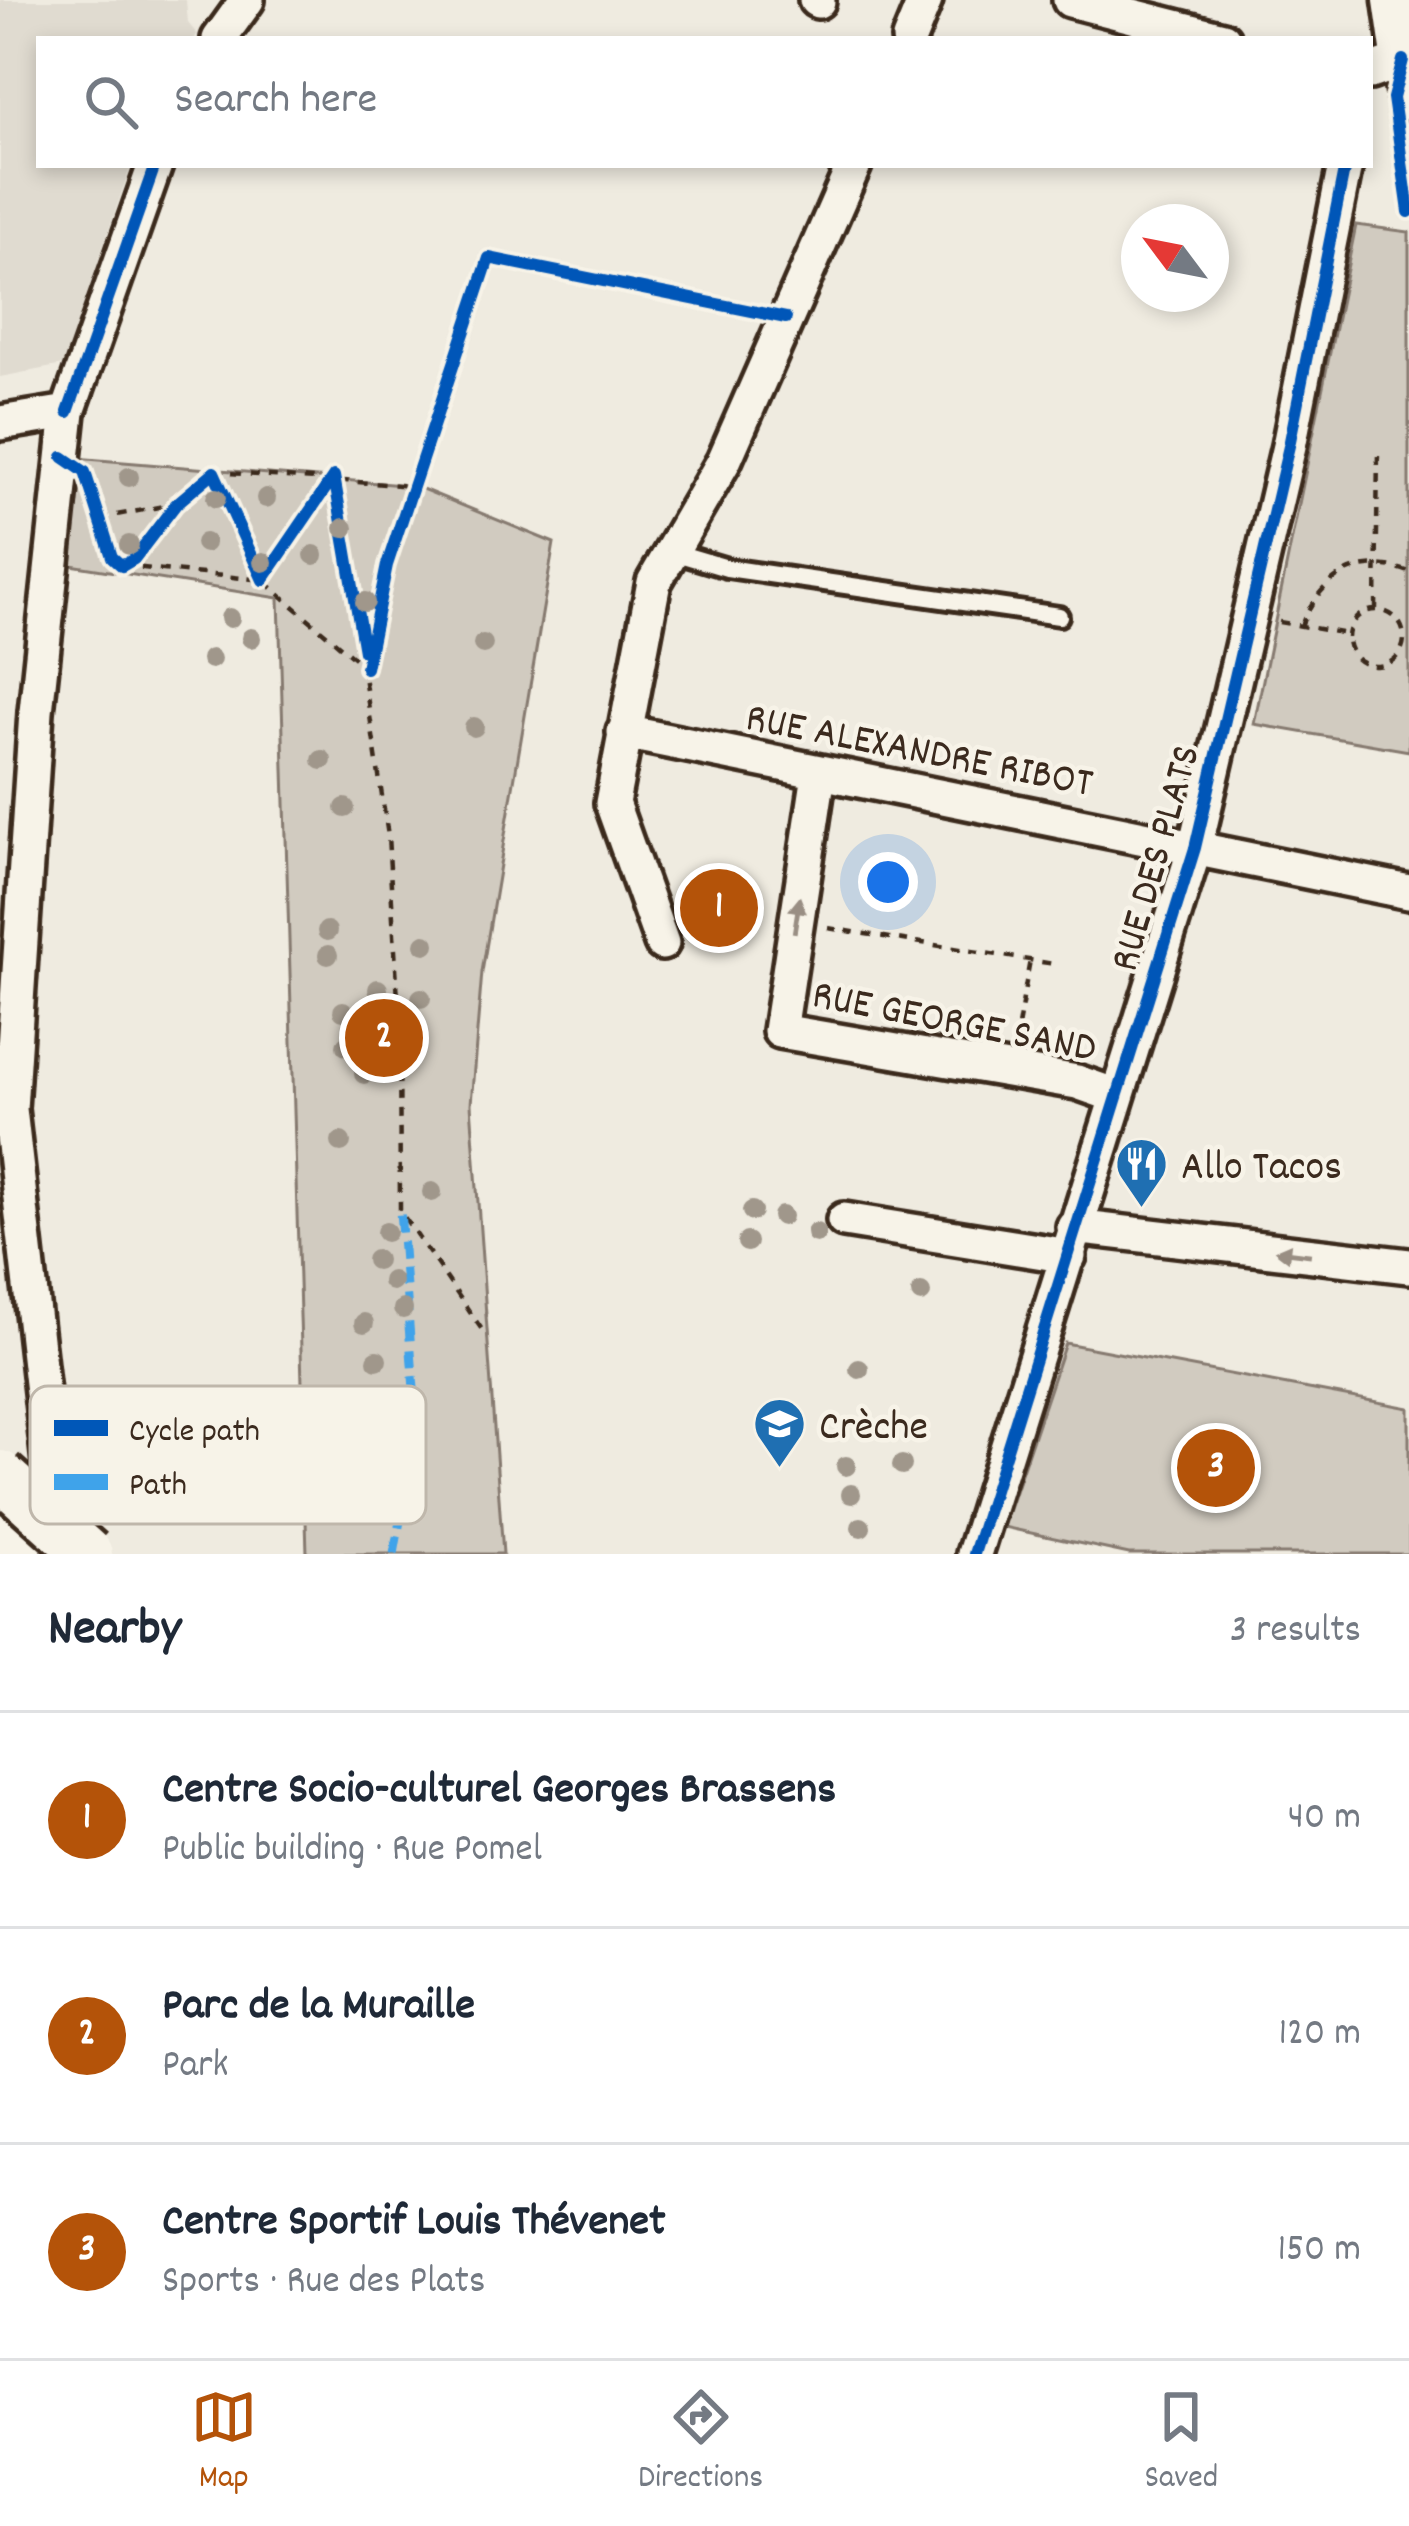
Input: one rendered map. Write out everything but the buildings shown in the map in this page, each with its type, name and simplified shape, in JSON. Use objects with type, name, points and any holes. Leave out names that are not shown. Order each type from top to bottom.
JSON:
[{"type":"main road","points":[[0,1475],[30,1502]]},
{"type":"main road","points":[[55,1524],[88,1554]]},
{"type":"main road","points":[[0,1538],[17,1554]]},
{"type":"street","points":[[222,36],[247,0]]},
{"type":"street","points":[[910,36],[925,0]]},
{"type":"street","points":[[1070,0],[1211,36]]},
{"type":"street","points":[[1394,77],[1395,0]]},
{"type":"street","points":[[41,1386],[10,1109],[36,712],[68,412],[154,168]]},
{"type":"street","points":[[662,943],[612,803],[654,582],[724,461],[853,168]]},
{"type":"street","name":"RUE DES PLATS","points":[[974,1554],[1195,848],[1250,616],[1344,168]]},
{"type":"street","points":[[0,423],[68,412]]},
{"type":"street","name":"RUE ALEXANDRE RIBOT","points":[[624,732],[1409,892]]},
{"type":"street","points":[[796,923],[819,774]]},
{"type":"street","name":"RUE GEORGE SAND","points":[[796,923],[780,1031],[1077,1082],[1114,1095]]},
{"type":"street","points":[[844,1220],[1409,1266]]},
{"type":"street","points":[[57,1524],[60,1554]]},
{"type":"lane","points":[[673,553],[727,568],[1059,616]]},
{"type":"path","points":[[366,668],[387,565],[489,258]]},
{"type":"path","points":[[1376,609],[1378,450]]},
{"type":"path","points":[[63,457],[85,472],[112,557],[122,566],[263,580]]},
{"type":"path","points":[[122,566],[134,559],[176,504],[214,472],[334,476],[415,486]]},
{"type":"path","points":[[214,472],[263,580],[366,668]]},
{"type":"path","points":[[263,580],[334,476]]},
{"type":"path","points":[[334,476],[388,836],[399,1016],[400,1211],[485,1334]]},
{"type":"path","points":[[100,518],[176,504]]},
{"type":"path","points":[[1301,626],[1324,586],[1341,572],[1377,564],[1409,572]]},
{"type":"path","points":[[1376,609],[1394,615],[1406,630],[1402,648],[1382,666],[1356,659],[1347,634],[1361,614],[1376,609]]},
{"type":"path","points":[[1250,616],[1347,634]]},
{"type":"path","points":[[796,923],[1054,964]]},
{"type":"path","points":[[1011,1070],[1030,960]]},
{"type":"shaded area","points":[[0,0],[186,0],[188,23],[196,36],[36,36],[36,168],[130,168],[63,365],[0,377]]},
{"type":"shaded area","points":[[1356,225],[1409,232],[1409,751],[1254,724]]},
{"type":"shaded area","points":[[63,457],[415,486],[554,543],[482,972],[471,1104],[503,1554],[307,1554],[306,1524],[426,1524],[426,1386],[302,1386],[279,598],[52,562]]},
{"type":"shaded area","points":[[1065,1343],[1409,1408],[1409,1554],[1129,1554],[1003,1527]]},
{"type":"tram line","points":[[0,1491],[30,1518]]},
{"type":"tram line","points":[[37,1524],[70,1554]]},
{"type":"marked path","points":[[400,1211],[414,1386]]},
{"type":"marked path","points":[[394,1554],[399,1524]]},
{"type":"cycle path","points":[[1403,60],[1393,98],[1409,212]]},
{"type":"cycle path","points":[[68,412],[154,168]]},
{"type":"cycle path","points":[[974,1554],[1195,848],[1289,446],[1344,168]]},
{"type":"cycle path","points":[[366,668],[387,565],[489,258],[786,318]]},
{"type":"cycle path","points":[[63,457],[85,472],[112,557],[122,566],[134,559],[176,504],[214,472],[263,580],[334,476],[364,651]]},
{"type":"place","name":"Centre Socio-culturel Georges Brassens","points":[[719,908]]},
{"type":"place","name":"Parc de la Muraille","points":[[384,1038]]},
{"type":"place","name":"Allo Tacos","points":[[1142,1209]]},
{"type":"place","name":"Centre Sportif Louis Thévenet","points":[[1216,1468]]},
{"type":"place","name":"Crèche","points":[[780,1469]]}]
